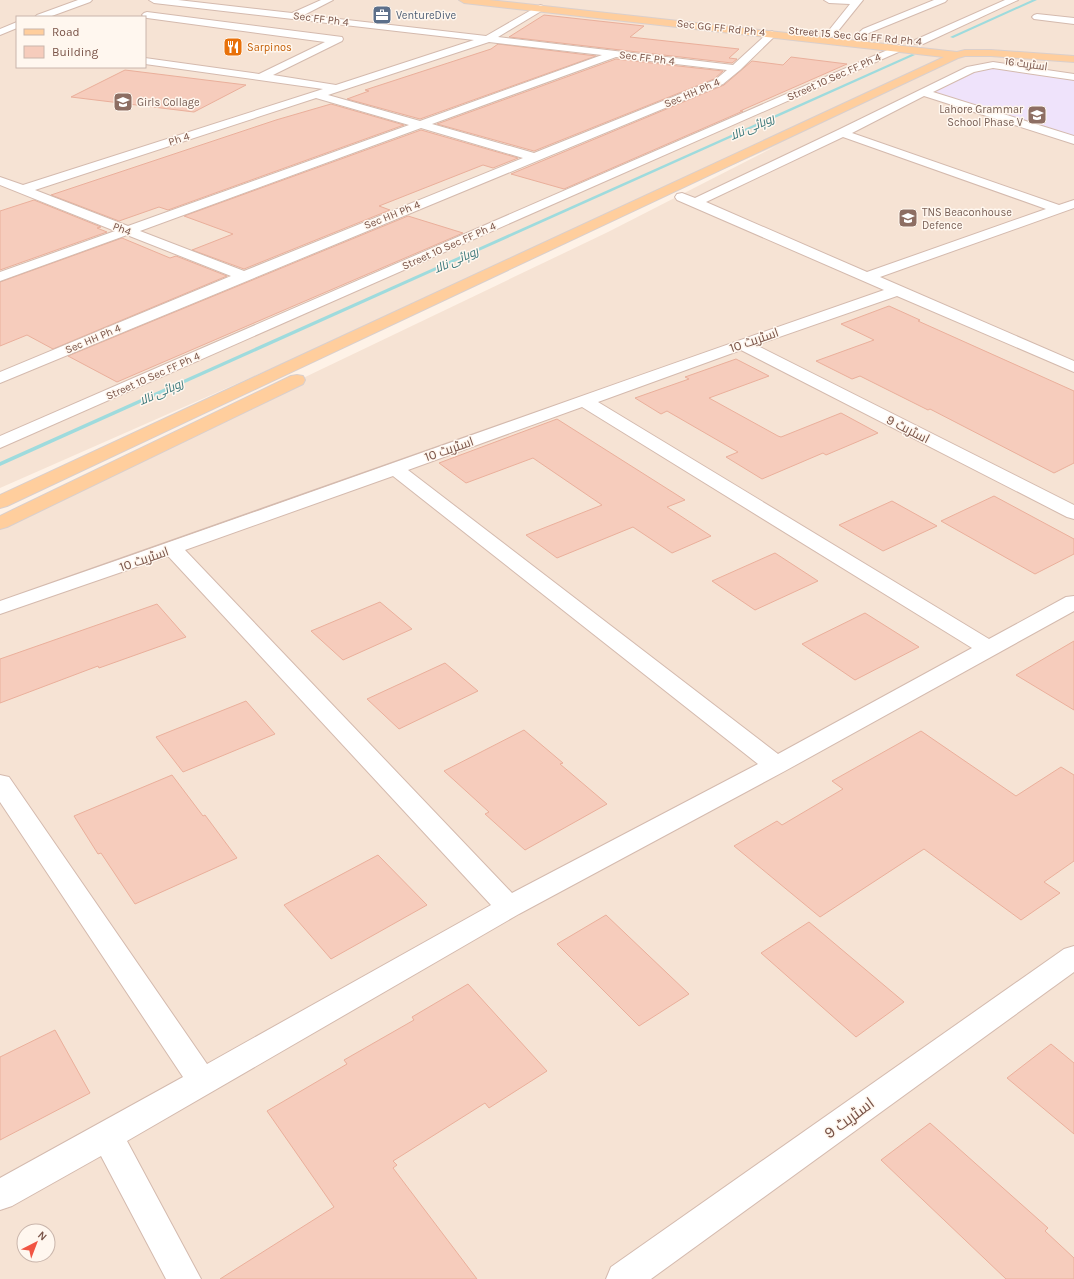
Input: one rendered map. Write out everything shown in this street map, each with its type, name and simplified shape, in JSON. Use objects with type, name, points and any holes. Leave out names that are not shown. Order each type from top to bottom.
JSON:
[{"type":"main road","name":"Sec GG FF Rd Ph 4","points":[[464,0],[956,55]]},
{"type":"main road","name":"Street 15 Sec GG FF Rd Ph 4","points":[[516,0],[859,37],[919,42],[976,53]]},
{"type":"main road","points":[[883,39],[976,53]]},
{"type":"main road","points":[[370,345],[689,200],[803,140],[976,53]]},
{"type":"main road","points":[[0,502],[956,55],[976,53],[1074,58]]},
{"type":"main road","name":"اسٹریٹ 16","points":[[976,53],[1074,71]]},
{"type":"main road","points":[[0,523],[313,372]]},
{"type":"street","points":[[43,16],[88,0]]},
{"type":"street","name":"Sec FF Ph 4","points":[[154,0],[179,6],[294,16],[736,68]]},
{"type":"street","points":[[294,16],[328,0]]},
{"type":"street","points":[[829,0],[857,1]]},
{"type":"street","points":[[859,37],[866,31],[942,0]]},
{"type":"street","points":[[919,42],[1013,0]]},
{"type":"street","points":[[831,34],[857,1]]},
{"type":"street","points":[[162,17],[179,6]]},
{"type":"street","points":[[146,19],[168,8],[179,6],[352,31]]},
{"type":"street","points":[[488,39],[540,8]]},
{"type":"street","points":[[146,19],[162,17],[323,42]]},
{"type":"street","points":[[1037,17],[1074,21]]},
{"type":"street","points":[[146,19],[323,42],[335,40],[366,25]]},
{"type":"street","points":[[0,32],[16,26]]},
{"type":"street","points":[[261,77],[323,42],[339,30]]},
{"type":"street","name":"Sec HH Ph 4","points":[[0,378],[244,276],[719,82],[772,34]]},
{"type":"street","name":"Ph 4","points":[[22,190],[488,39]]},
{"type":"street","name":"Street 10 Sec FF Ph 4","points":[[0,443],[899,48]]},
{"type":"street","points":[[0,277],[615,54]]},
{"type":"street","name":"Ph 4","points":[[146,61],[336,88]]},
{"type":"street","points":[[689,200],[842,133],[971,69],[981,66],[1007,66],[1074,77]]},
{"type":"street","points":[[922,92],[1074,140]]},
{"type":"street","points":[[316,95],[535,157]]},
{"type":"street","points":[[842,133],[1058,209]]},
{"type":"street","points":[[803,140],[818,144]]},
{"type":"street","name":"Ph4","points":[[0,181],[244,276]]},
{"type":"street","points":[[689,200],[1074,367]]},
{"type":"street","points":[[867,277],[1074,204]]},
{"type":"street","name":"اسٹریٹ 10","points":[[0,608],[173,549],[741,344],[898,290]]},
{"type":"street","name":"اسٹریٹ 9","points":[[741,344],[1074,513]]},
{"type":"street","points":[[584,401],[989,649]]},
{"type":"street","points":[[394,468],[776,765]]},
{"type":"street","points":[[173,549],[509,907]]},
{"type":"street","points":[[0,1195],[107,1136],[509,907],[776,765],[1074,602]]},
{"type":"street","points":[[0,783],[202,1081]]},
{"type":"street","name":"اسٹریٹ 9","points":[[624,1279],[1074,956]]},
{"type":"street","points":[[107,1136],[184,1279]]},
{"type":"shaded area","points":[[0,0],[1074,0],[1074,1279],[0,1279],[0,523],[608,232],[776,146],[0,488]]},
{"type":"shaded area","name":"Lahore Grammar School Phase V","points":[[985,67],[1074,78],[1074,139],[926,92]]},
{"type":"building","points":[[544,15],[644,26],[630,37],[739,49],[729,58],[737,59],[732,63],[509,37]]},
{"type":"building","points":[[498,44],[596,56],[420,119],[347,99],[369,91],[365,90],[491,49]]},
{"type":"building","points":[[791,57],[847,64],[564,189],[511,174],[724,85],[752,61],[783,65]]},
{"type":"building","points":[[616,59],[723,71],[714,79],[534,151],[437,124]]},
{"type":"building","points":[[125,70],[246,85],[194,112],[71,97]]},
{"type":"building","points":[[331,104],[404,125],[168,210],[159,207],[119,221],[51,195],[276,120]]},
{"type":"building","points":[[421,130],[518,158],[493,168],[483,165],[379,206],[390,210],[244,269],[192,250],[233,234],[184,216]]},
{"type":"building","points":[[34,200],[101,227],[97,228],[107,232],[0,270],[0,211]]},
{"type":"building","points":[[408,216],[463,233],[117,382],[68,356]]},
{"type":"building","points":[[122,238],[170,258],[176,256],[227,276],[53,349],[27,335],[0,346],[0,282]]},
{"type":"building","points":[[889,306],[920,320],[918,321],[1074,391],[1074,463],[1054,473],[930,409],[928,410],[860,376],[852,379],[816,361],[874,340],[841,324]]},
{"type":"building","points":[[736,359],[769,376],[709,398],[778,436],[781,437],[841,413],[878,433],[826,455],[823,453],[762,479],[726,457],[738,452],[667,411],[661,414],[635,398],[689,379],[685,377]]},
{"type":"building","points":[[557,419],[685,500],[667,507],[711,536],[672,553],[633,527],[557,558],[526,535],[602,505],[533,458],[466,483],[439,463]]},
{"type":"building","points":[[994,496],[1074,539],[1074,554],[1035,574],[941,521]]},
{"type":"building","points":[[892,501],[937,526],[883,551],[839,525]]},
{"type":"building","points":[[775,553],[818,581],[755,610],[712,581]]},
{"type":"building","points":[[380,602],[412,629],[343,660],[311,631]]},
{"type":"building","points":[[157,604],[186,637],[99,668],[98,666],[0,703],[0,659]]},
{"type":"building","points":[[865,613],[919,647],[855,680],[802,644]]},
{"type":"building","points":[[1074,641],[1074,710],[1016,675]]},
{"type":"building","points":[[445,663],[478,691],[399,729],[367,699]]},
{"type":"building","points":[[246,701],[275,734],[183,772],[156,737]]},
{"type":"building","points":[[524,730],[563,763],[560,764],[607,804],[525,850],[485,814],[489,812],[444,771]]},
{"type":"building","points":[[921,731],[1016,796],[1061,767],[1074,775],[1074,861],[1044,882],[1060,893],[1021,920],[924,849],[820,917],[734,846],[777,821],[782,825],[843,789],[832,781]]},
{"type":"building","points":[[172,775],[203,816],[205,815],[237,858],[135,904],[101,853],[98,854],[74,816]]},
{"type":"building","points":[[378,855],[427,905],[331,959],[284,905]]},
{"type":"building","points":[[606,915],[689,994],[639,1026],[557,944]]},
{"type":"building","points":[[809,922],[904,1002],[856,1037],[761,953]]},
{"type":"building","points":[[468,984],[547,1071],[489,1108],[485,1103],[393,1161],[397,1165],[393,1168],[477,1279],[220,1279],[334,1207],[267,1111],[347,1064],[344,1060],[414,1020],[412,1017]]},
{"type":"building","points":[[55,1030],[90,1093],[0,1140],[0,1057]]},
{"type":"building","points":[[1051,1044],[1074,1063],[1074,1134],[1007,1078]]},
{"type":"building","points":[[930,1123],[1048,1228],[1045,1231],[1074,1258],[1074,1279],[1006,1279],[881,1160]]},
{"type":"waterway","name":"روہائی نالا","points":[[952,37],[1035,0]]},
{"type":"waterway","name":"روہائی نالا","points":[[0,464],[913,55]]},
{"type":"place","name":"VentureDive","points":[[382,15]]},
{"type":"place","name":"Sarpinos","points":[[233,47]]},
{"type":"place","name":"Girls Collage","points":[[123,102]]},
{"type":"place","name":"Lahore Grammar School Phase V","points":[[1037,115]]},
{"type":"place","name":"TNS Beaconhouse Defence","points":[[908,218]]}]
